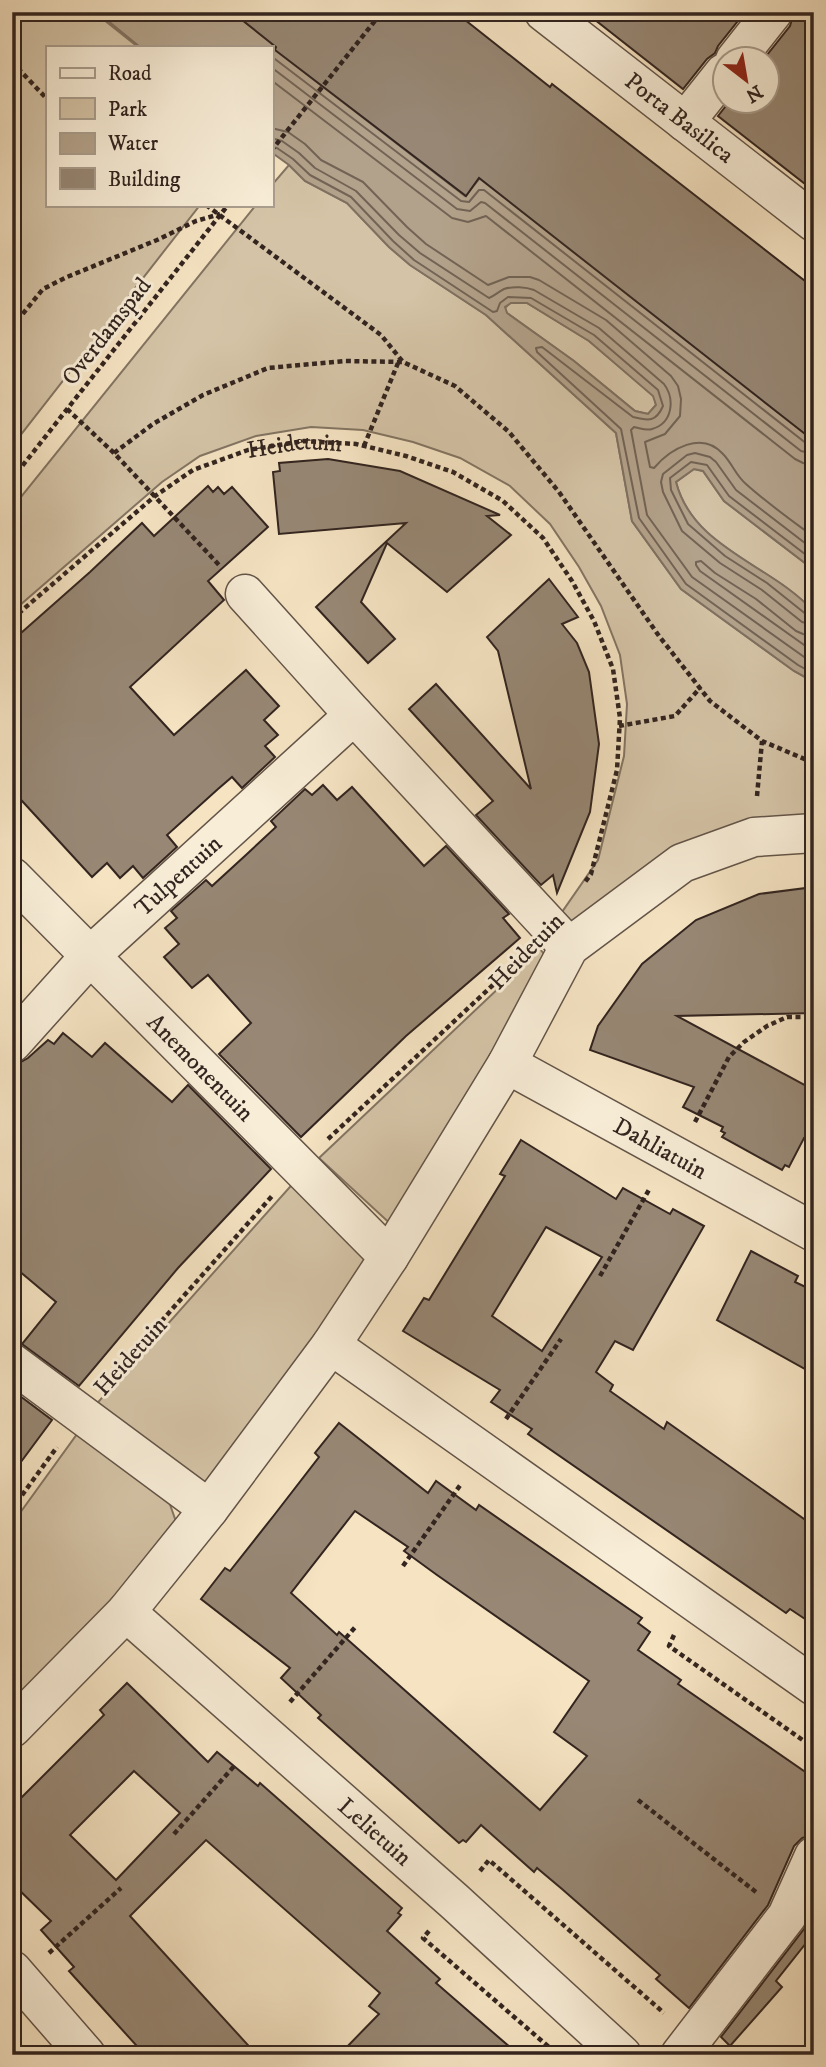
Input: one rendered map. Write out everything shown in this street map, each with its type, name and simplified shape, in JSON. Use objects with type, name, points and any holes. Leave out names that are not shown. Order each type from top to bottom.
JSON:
[{"type":"street","name":"Porta Basilica","points":[[544,12],[814,222]]},
{"type":"street","points":[[746,46],[773,12]]},
{"type":"street","points":[[685,122],[710,91]]},
{"type":"street","points":[[245,594],[561,938]]},
{"type":"street","name":"Tulpentuin","points":[[12,1044],[91,955],[354,715]]},
{"type":"street","name":"Heidetuin","points":[[12,1728],[126,1612],[209,1509],[331,1345],[389,1257],[507,1064],[561,938],[682,863],[754,837],[814,833]]},
{"type":"street","name":"Anemonentuin","points":[[12,877],[389,1257]]},
{"type":"street","name":"Dahliatuin","points":[[507,1064],[814,1232]]},
{"type":"street","points":[[331,1345],[814,1686]]},
{"type":"street","points":[[12,1363],[209,1509]]},
{"type":"street","name":"Lelietuin","points":[[126,1612],[454,1901],[622,2055]]},
{"type":"street","points":[[687,2046],[787,1916],[814,1856]]},
{"type":"street","points":[[16,1974],[86,2055]]},
{"type":"path","points":[[273,149],[382,12]]},
{"type":"path","points":[[12,62],[46,98]]},
{"type":"path","points":[[208,206],[382,335],[400,362]]},
{"type":"path","name":"Overdamspad","points":[[12,479],[227,206]]},
{"type":"path","points":[[12,327],[43,289],[196,221],[221,214]]},
{"type":"path","points":[[114,453],[153,424],[203,396],[268,368],[345,362],[400,362],[455,386],[509,432],[559,492],[659,636],[710,701],[762,741],[814,763]]},
{"type":"path","points":[[364,446],[400,362]]},
{"type":"path","points":[[67,408],[114,453],[245,594]]},
{"type":"path","name":"Heidetuin","points":[[12,619],[155,496],[193,470],[248,450],[304,441],[356,444],[453,472],[503,500],[543,538],[572,581],[594,621],[613,669],[620,726],[617,770],[591,874],[561,938],[299,1166],[80,1413],[12,1509]]},
{"type":"path","points":[[620,726],[675,716],[700,688]]},
{"type":"path","points":[[754,837],[762,741]]},
{"type":"path","points":[[600,1276],[674,1155],[729,1057],[766,1026],[787,1017],[814,1017]]},
{"type":"path","points":[[691,1600],[669,1646],[814,1748]]},
{"type":"path","points":[[638,1800],[787,1916]]},
{"type":"path","points":[[454,1901],[489,1860],[687,2046]]},
{"type":"path","points":[[16,1974],[121,1888]]},
{"type":"green space","points":[[12,12],[94,12],[137,46],[46,46],[46,206],[199,206],[12,446],[12,306],[17,281],[12,263]]},
{"type":"green space","points":[[289,165],[305,181],[347,203],[410,265],[486,315],[616,433],[632,521],[681,589],[794,671],[814,682],[814,820],[577,933],[560,915],[598,860],[624,756],[627,704],[620,655],[601,606],[550,524],[510,486],[460,458],[413,442],[363,430],[311,427],[256,436],[200,456],[162,482],[12,612],[12,508],[255,206],[273,206],[273,184]]},
{"type":"green space","points":[[510,303],[527,303],[589,341],[654,396],[656,405],[648,414],[635,411],[574,361],[507,313],[505,308]]},
{"type":"green space","points":[[694,469],[703,471],[724,501],[814,570],[814,612],[777,581],[716,540],[699,524],[685,505],[676,482]]},
{"type":"green space","points":[[540,949],[551,963],[396,1229],[319,1158]]},
{"type":"green space","points":[[297,1179],[373,1265],[212,1487],[92,1409]]},
{"type":"green space","points":[[80,1430],[167,1496],[180,1533],[12,1716],[12,1524]]},
{"type":"water","points":[[97,12],[232,12],[276,47],[275,50],[465,196],[480,178],[814,440],[814,570],[724,501],[703,471],[694,469],[676,482],[685,505],[699,524],[716,540],[778,581],[814,612],[814,682],[794,671],[681,589],[632,521],[616,433],[486,315],[410,265],[347,203],[305,181],[273,153],[273,46],[139,46]],"holes":[[[511,303],[527,303],[589,341],[653,396],[656,405],[648,414],[635,411],[574,361],[507,313],[505,307]]]},
{"type":"building","points":[[232,12],[455,12],[814,288],[814,441],[479,178],[466,196],[275,50],[276,47]]},
{"type":"building","points":[[585,12],[745,12],[718,46],[710,46],[710,57],[683,89]]},
{"type":"building","points":[[794,12],[814,12],[814,191],[718,116],[780,116],[780,46],[774,46],[790,26]]},
{"type":"building","points":[[328,459],[400,471],[500,515],[487,516],[511,535],[447,592],[387,543],[361,602],[395,639],[368,663],[316,607],[406,523],[279,534],[273,472],[280,471],[279,463]]},
{"type":"building","points":[[208,486],[213,492],[218,487],[224,494],[232,487],[268,527],[208,581],[224,600],[130,687],[174,735],[246,670],[279,706],[264,720],[278,735],[265,746],[275,757],[242,788],[232,777],[167,835],[177,847],[143,878],[133,866],[120,878],[107,863],[92,877],[12,790],[12,641],[142,523],[154,536]]},
{"type":"building","points":[[549,579],[578,617],[562,624],[577,643],[589,672],[599,744],[590,812],[557,893],[553,875],[541,885],[476,815],[493,801],[409,709],[436,684],[531,789],[498,651],[487,637]]},
{"type":"building","points":[[323,785],[337,800],[352,787],[424,866],[446,846],[509,914],[503,918],[520,938],[406,1036],[301,1137],[219,1054],[251,1023],[208,975],[192,988],[164,957],[179,944],[165,928],[177,918],[171,911],[206,880],[212,886],[276,827],[271,821],[305,789],[312,795]]},
{"type":"building","points":[[814,887],[814,1013],[677,1016],[814,1090],[814,1143],[804,1138],[789,1167],[785,1165],[782,1170],[722,1137],[725,1133],[721,1131],[723,1127],[683,1107],[694,1087],[590,1050],[598,1026],[642,964],[696,920],[759,894]]},
{"type":"building","points":[[63,1033],[92,1057],[105,1043],[172,1102],[188,1085],[271,1169],[178,1268],[79,1386],[22,1344],[56,1302],[12,1265],[12,1064],[28,1058],[48,1040],[54,1044]]},
{"type":"building","points":[[521,1140],[616,1199],[623,1188],[670,1214],[673,1209],[704,1226],[633,1350],[615,1341],[596,1372],[613,1385],[610,1391],[664,1429],[667,1422],[814,1526],[814,1625],[790,1609],[786,1613],[528,1434],[532,1429],[491,1402],[500,1390],[403,1331],[424,1298],[429,1300],[505,1176],[500,1174]],"holes":[[[546,1227],[602,1257],[542,1351],[492,1316]]]},
{"type":"building","points":[[751,1251],[798,1276],[795,1282],[814,1291],[814,1374],[717,1320]]},
{"type":"building","points":[[12,1390],[52,1420],[12,1474]]},
{"type":"building","points":[[339,1423],[428,1493],[436,1481],[476,1510],[479,1505],[642,1618],[638,1623],[650,1632],[638,1650],[681,1680],[678,1684],[814,1778],[814,1834],[802,1838],[794,1846],[768,1905],[689,2008],[656,1979],[660,1975],[537,1868],[534,1872],[481,1825],[466,1842],[463,1840],[459,1843],[318,1718],[321,1715],[281,1678],[290,1668],[201,1599],[225,1568],[230,1571],[275,1514],[319,1457],[315,1453]],"holes":[[[355,1511],[408,1547],[404,1551],[589,1681],[554,1732],[587,1756],[540,1810],[339,1632],[337,1635],[291,1593]]]},
{"type":"building","points":[[127,1683],[208,1762],[217,1752],[258,1786],[260,1783],[402,1908],[398,1913],[401,1915],[387,1931],[440,1979],[436,1983],[519,2055],[339,2055],[379,2014],[369,2006],[380,1993],[206,1840],[130,1916],[257,2055],[145,2055],[69,1971],[74,1967],[41,1930],[51,1921],[12,1883],[12,1807],[104,1715],[100,1710]],"holes":[[[134,1771],[180,1813],[116,1880],[70,1835]]]},
{"type":"building","points":[[814,1910],[814,1933],[776,1981],[782,1987],[730,2046],[721,2037],[804,1929]]}]
